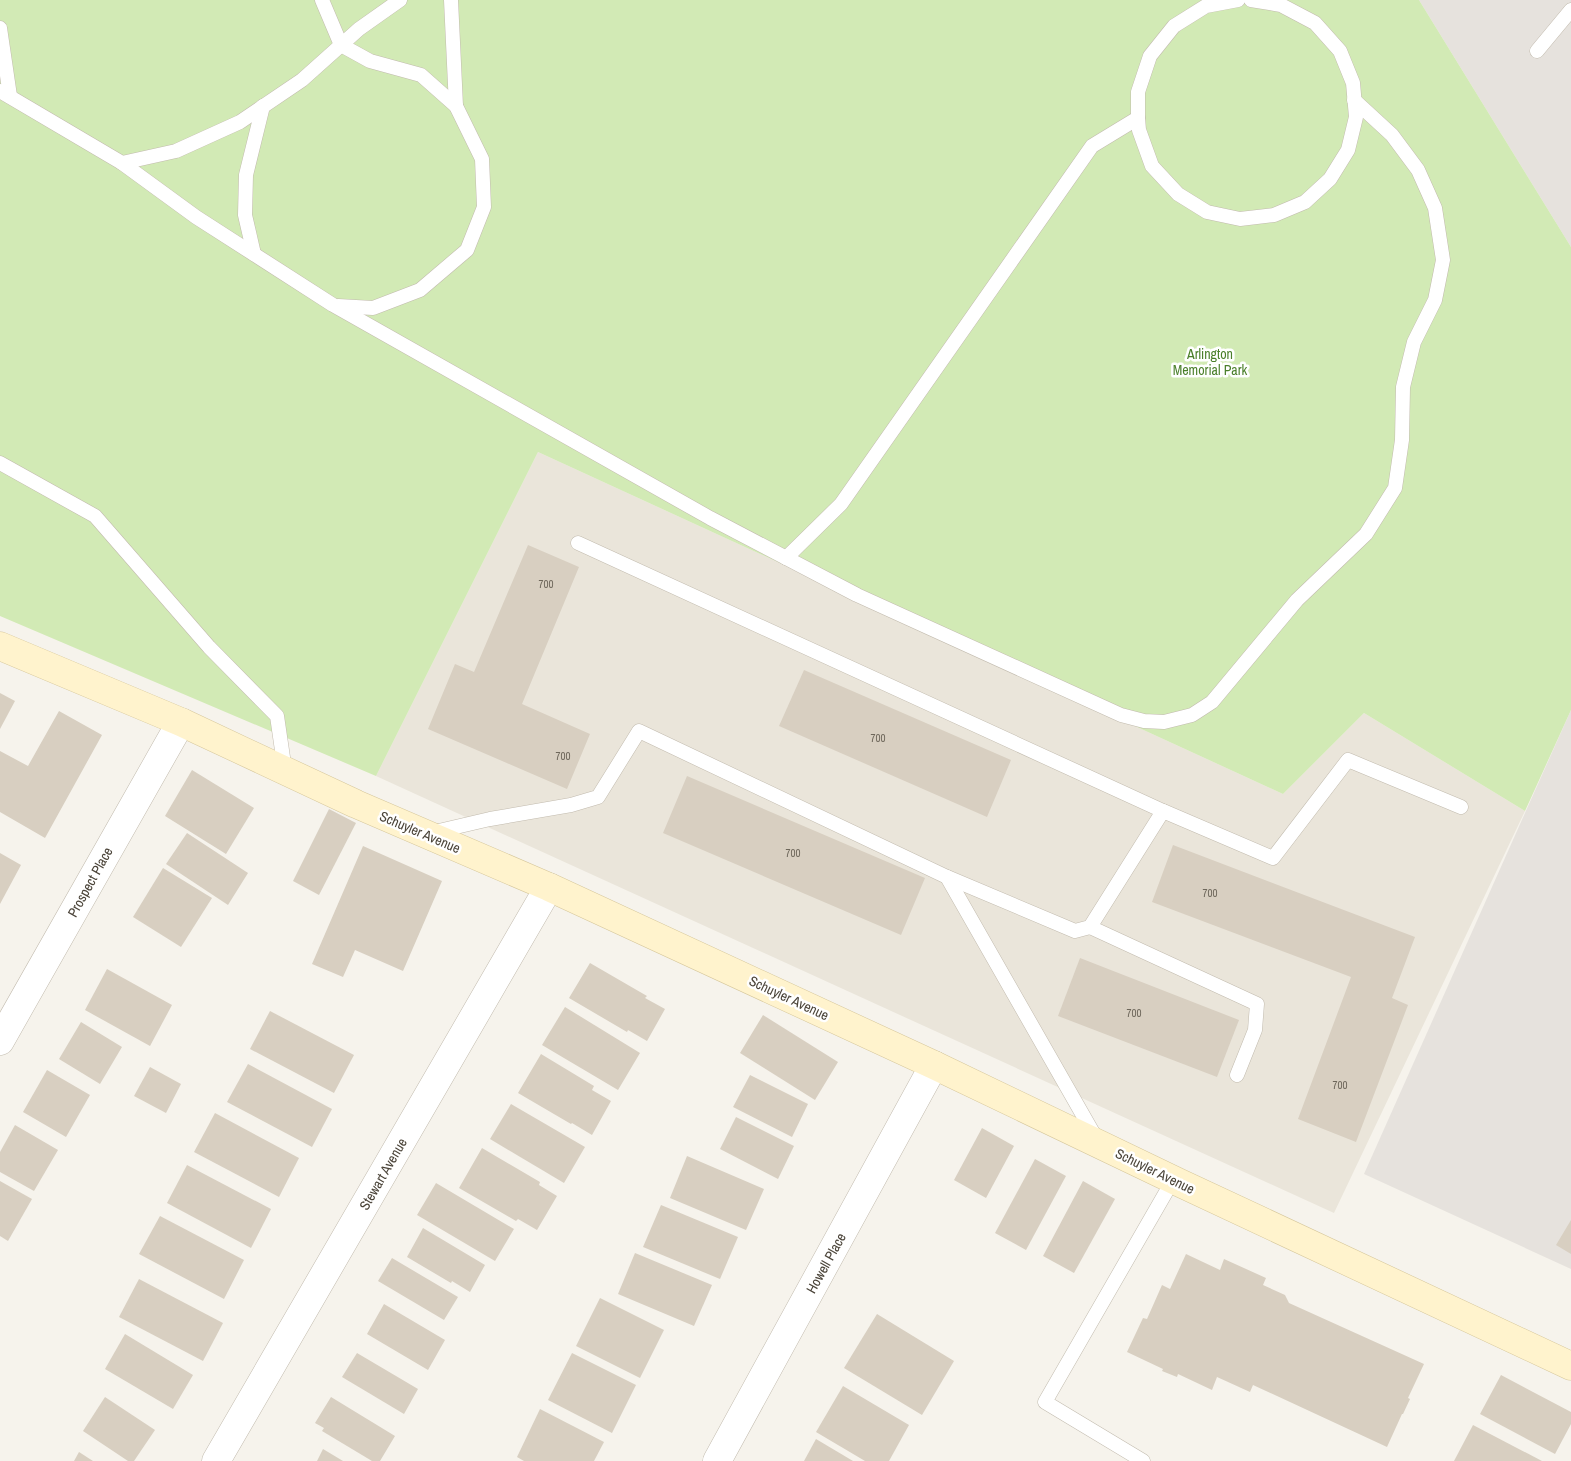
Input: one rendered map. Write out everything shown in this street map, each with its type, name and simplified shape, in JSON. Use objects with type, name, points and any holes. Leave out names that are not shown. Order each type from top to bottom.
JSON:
[{"type":"main road","name":"Schuyler Avenue","points":[[0,646],[181,722],[356,804],[549,887],[934,1065],[1173,1180],[1571,1366]]},
{"type":"street","name":"Prospect Place","points":[[0,1041],[181,722]]},
{"type":"street","name":"Stewart Avenue","points":[[216,1461],[549,887]]},
{"type":"street","name":"Howell Place","points":[[717,1461],[934,1065]]},
{"type":"lane","points":[[322,0],[341,45],[370,61],[421,75],[456,106]]},
{"type":"lane","points":[[122,163],[176,151],[240,122],[302,80],[359,29],[400,0]]},
{"type":"lane","points":[[333,305],[372,308],[420,290],[467,250],[484,206],[482,160],[456,106],[450,0]]},
{"type":"lane","points":[[1238,0],[1206,6],[1174,26],[1150,56],[1138,92],[1138,118],[1139,130],[1152,166],[1178,194],[1207,212],[1240,219],[1274,216],[1305,202],[1330,180],[1348,150],[1356,117],[1353,83],[1340,51],[1315,23],[1281,4],[1251,0]]},
{"type":"lane","points":[[1537,51],[1571,10]]},
{"type":"lane","points":[[0,28],[5,93],[122,163],[196,217],[333,305],[710,518],[857,595],[1121,715],[1144,722],[1164,722],[1192,715],[1212,702],[1297,600],[1366,534],[1395,488],[1402,440],[1403,387],[1414,342],[1435,300],[1443,260],[1435,208],[1418,170],[1392,135],[1354,100]]},
{"type":"lane","points":[[254,254],[245,215],[246,175],[263,106]]},
{"type":"lane","points":[[786,558],[841,504],[1092,146],[1138,118]]},
{"type":"lane","points":[[0,463],[95,516],[209,647],[278,716],[285,771]]},
{"type":"lane","points":[[578,543],[1163,811],[1273,858],[1348,760],[1462,807]]},
{"type":"lane","points":[[425,834],[490,819],[571,805],[598,797],[640,731],[946,877],[1075,931],[1090,927],[1257,1004],[1255,1030],[1237,1075]]},
{"type":"lane","points":[[1090,927],[1163,811]]},
{"type":"lane","points":[[946,877],[1100,1145]]},
{"type":"lane","points":[[1143,1461],[1044,1402],[1173,1180]]},
{"type":"shaded area","points":[[1419,0],[1571,0],[1571,247]]},
{"type":"shaded area","points":[[538,452],[1283,794],[1364,713],[1525,811],[1334,1213],[376,776]]},
{"type":"shaded area","points":[[1571,710],[1571,1269],[1364,1174]]},
{"type":"green space","name":"Arlington Memorial Park","points":[[0,0],[1419,0],[1571,247],[1571,710],[1525,811],[1364,713],[1283,794],[538,452],[376,776],[0,616]]},
{"type":"building","points":[[528,545],[579,567],[522,704],[590,734],[567,789],[428,729],[455,664],[474,672]]},
{"type":"building","points":[[804,670],[1011,760],[987,817],[779,726]]},
{"type":"building","points":[[0,693],[15,701],[0,729]]},
{"type":"building","points":[[59,711],[102,735],[45,838],[0,812],[0,751],[28,766]]},
{"type":"building","points":[[192,770],[254,808],[226,854],[165,816]]},
{"type":"building","points":[[687,776],[925,878],[901,935],[663,833]]},
{"type":"building","points":[[329,809],[356,823],[319,895],[293,881]]},
{"type":"building","points":[[187,833],[248,873],[228,905],[166,864]]},
{"type":"building","points":[[1173,845],[1415,937],[1392,998],[1408,1005],[1356,1142],[1298,1119],[1351,977],[1152,902]]},
{"type":"building","points":[[363,846],[442,881],[403,971],[355,950],[343,977],[312,964]]},
{"type":"building","points":[[0,853],[21,865],[0,904]]},
{"type":"building","points":[[163,868],[212,898],[181,947],[133,917]]},
{"type":"building","points":[[1080,958],[1239,1020],[1217,1077],[1058,1016]]},
{"type":"building","points":[[590,963],[647,996],[645,998],[665,1009],[647,1041],[628,1030],[627,1032],[569,998]]},
{"type":"building","points":[[107,969],[172,1005],[150,1046],[85,1010]]},
{"type":"building","points":[[565,1007],[640,1053],[618,1090],[542,1045]]},
{"type":"building","points":[[270,1011],[354,1055],[334,1093],[250,1049]]},
{"type":"building","points":[[763,1015],[838,1062],[815,1100],[740,1053]]},
{"type":"building","points":[[81,1022],[122,1047],[100,1084],[59,1059]]},
{"type":"building","points":[[541,1054],[594,1086],[592,1090],[611,1101],[592,1135],[518,1093]]},
{"type":"building","points":[[248,1064],[332,1109],[312,1147],[227,1102]]},
{"type":"building","points":[[150,1067],[181,1084],[166,1113],[134,1096]]},
{"type":"building","points":[[47,1070],[90,1095],[66,1137],[23,1112]]},
{"type":"building","points":[[750,1075],[808,1104],[792,1137],[733,1107]]},
{"type":"building","points":[[511,1104],[585,1147],[564,1183],[490,1139]]},
{"type":"building","points":[[215,1113],[299,1158],[279,1197],[194,1152]]},
{"type":"building","points":[[736,1117],[794,1146],[778,1179],[720,1149]]},
{"type":"building","points":[[15,1125],[58,1150],[34,1191],[0,1172],[0,1152]]},
{"type":"building","points":[[982,1128],[1014,1146],[986,1198],[954,1180]]},
{"type":"building","points":[[482,1148],[540,1182],[539,1185],[557,1196],[537,1230],[518,1219],[516,1221],[459,1188]]},
{"type":"building","points":[[687,1156],[764,1189],[746,1230],[670,1198]]},
{"type":"building","points":[[1035,1159],[1066,1176],[1026,1250],[995,1233]]},
{"type":"building","points":[[187,1165],[271,1209],[251,1248],[167,1203]]},
{"type":"building","points":[[0,1181],[32,1199],[8,1241],[0,1236]]},
{"type":"building","points":[[1083,1181],[1115,1199],[1074,1273],[1043,1256]]},
{"type":"building","points":[[436,1183],[514,1229],[495,1261],[417,1215]]},
{"type":"building","points":[[661,1205],[738,1237],[720,1279],[643,1247]]},
{"type":"building","points":[[160,1216],[244,1260],[224,1299],[139,1254]]},
{"type":"building","points":[[1571,1220],[1571,1254],[1556,1245]]},
{"type":"building","points":[[423,1228],[485,1265],[470,1292],[407,1257]]},
{"type":"building","points":[[635,1253],[712,1285],[694,1326],[618,1294]]},
{"type":"building","points":[[1186,1254],[1220,1270],[1224,1259],[1266,1278],[1263,1285],[1285,1295],[1289,1303],[1424,1364],[1387,1447],[1253,1385],[1250,1392],[1217,1377],[1212,1390],[1178,1374],[1177,1377],[1162,1371],[1163,1369],[1127,1352],[1143,1318],[1147,1319],[1162,1285],[1170,1289]]},
{"type":"building","points":[[392,1258],[458,1297],[444,1320],[378,1281]]},
{"type":"building","points":[[139,1279],[223,1323],[203,1361],[119,1317]]},
{"type":"building","points":[[600,1298],[664,1330],[640,1378],[576,1346]]},
{"type":"building","points":[[384,1304],[445,1340],[428,1370],[367,1334]]},
{"type":"building","points":[[877,1314],[954,1361],[922,1415],[844,1368]]},
{"type":"building","points":[[125,1334],[193,1375],[173,1409],[105,1369]]},
{"type":"building","points":[[357,1353],[418,1389],[404,1414],[342,1377]]},
{"type":"building","points":[[572,1353],[636,1385],[612,1433],[548,1400]]},
{"type":"building","points":[[1501,1375],[1571,1412],[1571,1424],[1555,1454],[1480,1414]]},
{"type":"building","points":[[843,1386],[909,1425],[889,1461],[865,1461],[816,1432]]},
{"type":"building","points":[[105,1397],[155,1430],[134,1461],[128,1461],[83,1431]]},
{"type":"building","points":[[331,1397],[395,1436],[380,1461],[372,1461],[322,1431],[324,1428],[315,1423]]},
{"type":"building","points":[[540,1409],[604,1442],[594,1461],[524,1461],[517,1457]]},
{"type":"building","points":[[1473,1425],[1542,1461],[1454,1461]]},
{"type":"building","points":[[816,1439],[853,1461],[804,1461]]},
{"type":"building","points":[[323,1449],[343,1461],[317,1461]]},
{"type":"building","points":[[79,1452],[93,1461],[74,1461]]}]
